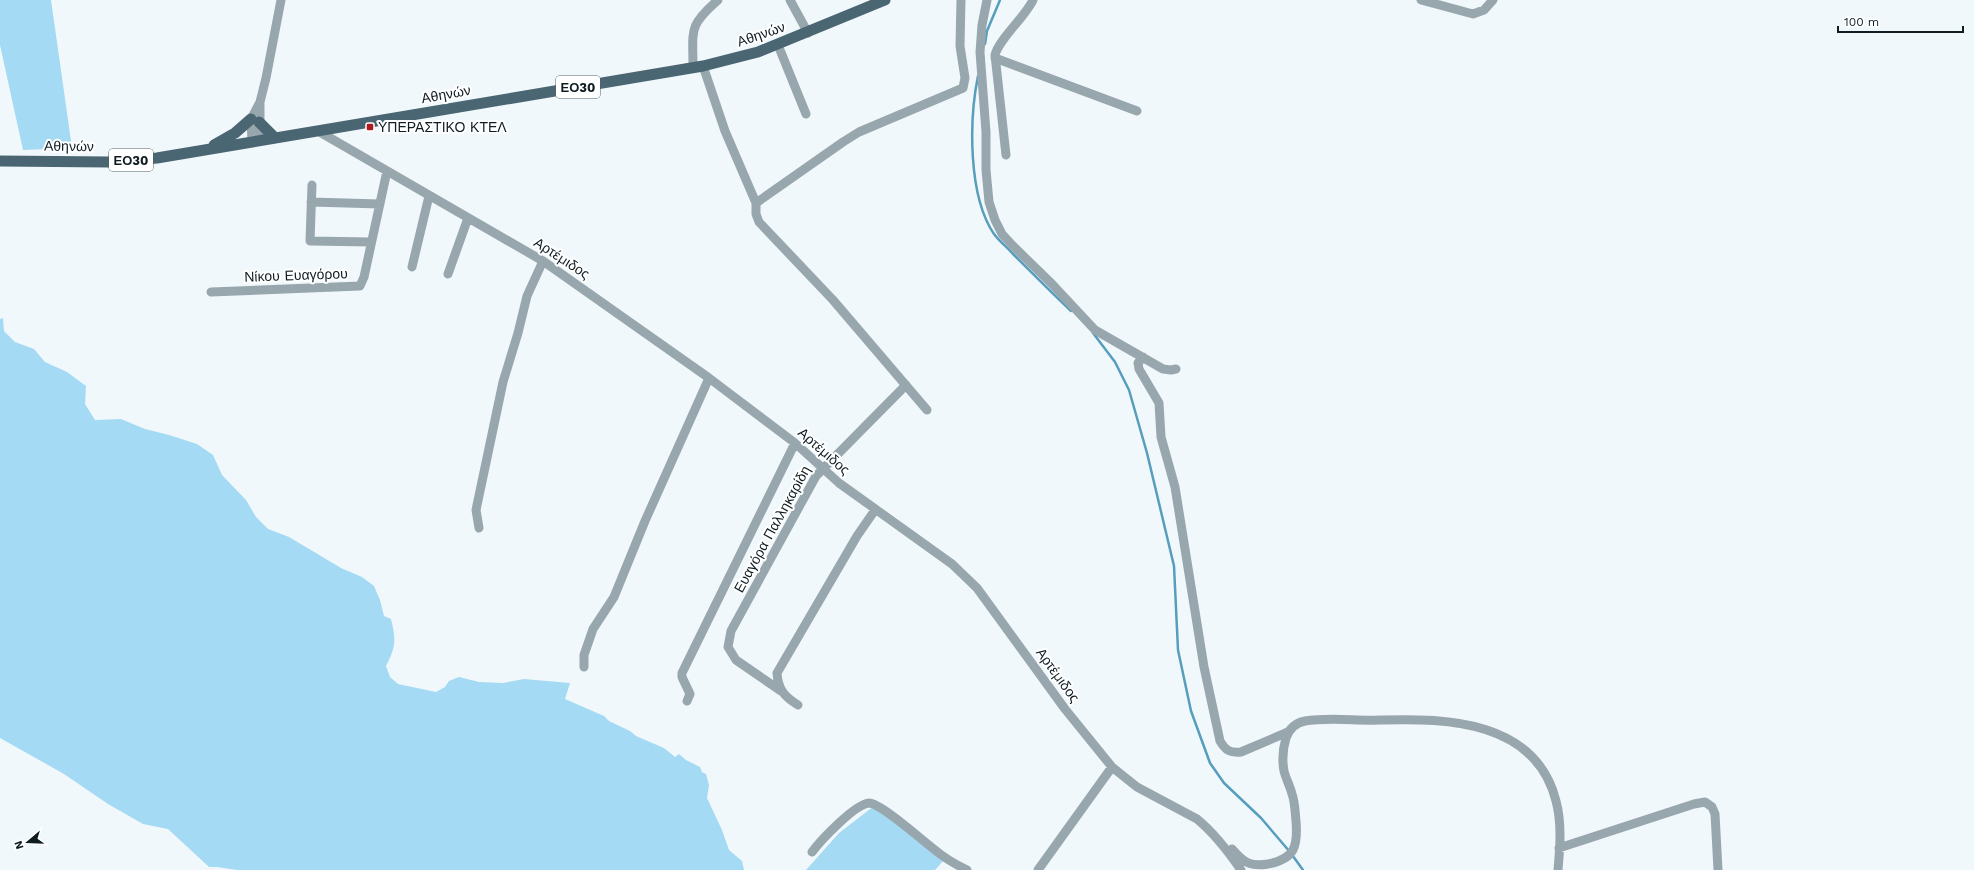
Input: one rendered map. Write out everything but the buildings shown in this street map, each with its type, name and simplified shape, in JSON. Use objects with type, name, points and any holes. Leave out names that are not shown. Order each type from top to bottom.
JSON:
[{"type":"main road","name":"Αθηνών","points":[[0,160],[120,161],[157,158],[698,67],[741,57],[778,45],[885,0]]},
{"type":"main road","points":[[208,149],[255,120],[275,138]]},
{"type":"street","points":[[256,141],[255,120],[268,71],[281,0]]},
{"type":"street","points":[[718,0],[699,18],[695,25],[698,67],[756,203],[758,222],[833,300],[927,410]]},
{"type":"street","points":[[790,0],[808,33]]},
{"type":"street","points":[[756,203],[859,132],[963,88],[965,78],[960,46],[962,0]]},
{"type":"street","points":[[987,0],[981,29],[980,52],[986,132],[986,170],[989,202],[994,220],[1002,234],[1012,245],[1052,284],[1095,330],[1167,370],[1176,369]]},
{"type":"street","points":[[1006,155],[995,58],[998,48],[1024,16],[1033,0]]},
{"type":"street","points":[[1421,0],[1474,14],[1484,10],[1493,0]]},
{"type":"street","points":[[778,45],[806,114]]},
{"type":"street","points":[[995,58],[1137,111]]},
{"type":"street","name":"Αρτέμιδος","points":[[318,131],[543,261],[709,378],[795,443],[822,468],[875,510],[967,577],[994,610],[1065,710],[1112,767],[1137,787],[1197,819],[1206,826],[1224,847],[1240,870]]},
{"type":"street","name":"Νίκου Ευαγόρου","points":[[211,292],[358,287],[363,281],[387,171]]},
{"type":"street","points":[[312,184],[310,241],[371,242]]},
{"type":"street","points":[[412,267],[429,196]]},
{"type":"street","points":[[311,202],[380,204]]},
{"type":"street","points":[[448,274],[468,218]]},
{"type":"street","points":[[479,528],[476,510],[503,382],[518,333],[527,296],[543,261]]},
{"type":"street","points":[[1143,357],[1138,363],[1139,369],[1159,403],[1161,437],[1175,487],[1203,660],[1220,741],[1228,751],[1232,753],[1240,752],[1288,732]]},
{"type":"street","points":[[584,667],[584,655],[593,629],[614,597],[645,521],[709,378]]},
{"type":"street","name":"Ευαγόρα Παλληκαρίδη","points":[[781,690],[736,660],[731,654],[728,641],[731,631],[808,489],[822,468],[906,385]]},
{"type":"street","points":[[687,701],[689,691],[682,677],[682,673],[795,443]]},
{"type":"street","points":[[798,705],[786,697],[781,690],[777,673],[857,536],[875,510]]},
{"type":"street","points":[[1206,826],[1213,830],[1248,864],[1255,866],[1274,863],[1290,854],[1295,848],[1298,838],[1294,801],[1284,764],[1284,746],[1288,732],[1293,726],[1307,721],[1408,719],[1455,722],[1493,732],[1521,747],[1534,759],[1547,778],[1556,800],[1559,815],[1560,848],[1558,870]]},
{"type":"street","points":[[1038,870],[1112,767]]},
{"type":"street","points":[[1560,848],[1694,804],[1705,802],[1712,807],[1715,814],[1718,870]]},
{"type":"street","points":[[812,852],[829,834],[862,805],[872,803],[877,805],[944,857],[967,870]]},
{"type":"shaded area","points":[[0,0],[51,0],[72,148],[23,150],[0,45]]},
{"type":"shaded area","points":[[3,318],[4,331],[15,342],[34,349],[45,362],[67,372],[86,386],[85,404],[95,420],[121,419],[145,429],[197,444],[213,455],[222,475],[246,500],[256,517],[268,529],[289,537],[341,568],[362,577],[374,586],[380,600],[384,616],[391,619],[394,632],[394,643],[392,653],[386,666],[390,677],[398,684],[436,692],[445,687],[449,681],[459,677],[479,682],[503,683],[524,679],[570,683],[565,699],[604,716],[609,721],[630,731],[636,736],[664,748],[675,757],[679,754],[686,760],[700,767],[702,772],[706,774],[709,785],[707,798],[722,830],[729,850],[742,861],[744,870],[237,870],[209,867],[168,829],[143,824],[108,804],[64,774],[0,738],[0,319]]},
{"type":"shaded area","points":[[874,806],[944,860],[935,870],[806,870],[839,833]]},
{"type":"waterway","points":[[985,44],[987,31],[1000,0]]},
{"type":"waterway","points":[[978,76],[973,114],[973,157],[975,179],[985,218],[998,239],[1071,311]]},
{"type":"waterway","points":[[1093,333],[1115,362],[1129,390],[1147,453],[1174,566],[1178,650],[1191,711],[1210,763],[1224,783],[1261,818],[1303,870]]},
{"type":"place","name":"ΥΠΕΡΑΣΤΙΚΟ ΚΤΕΛ","points":[[370,127]]}]
